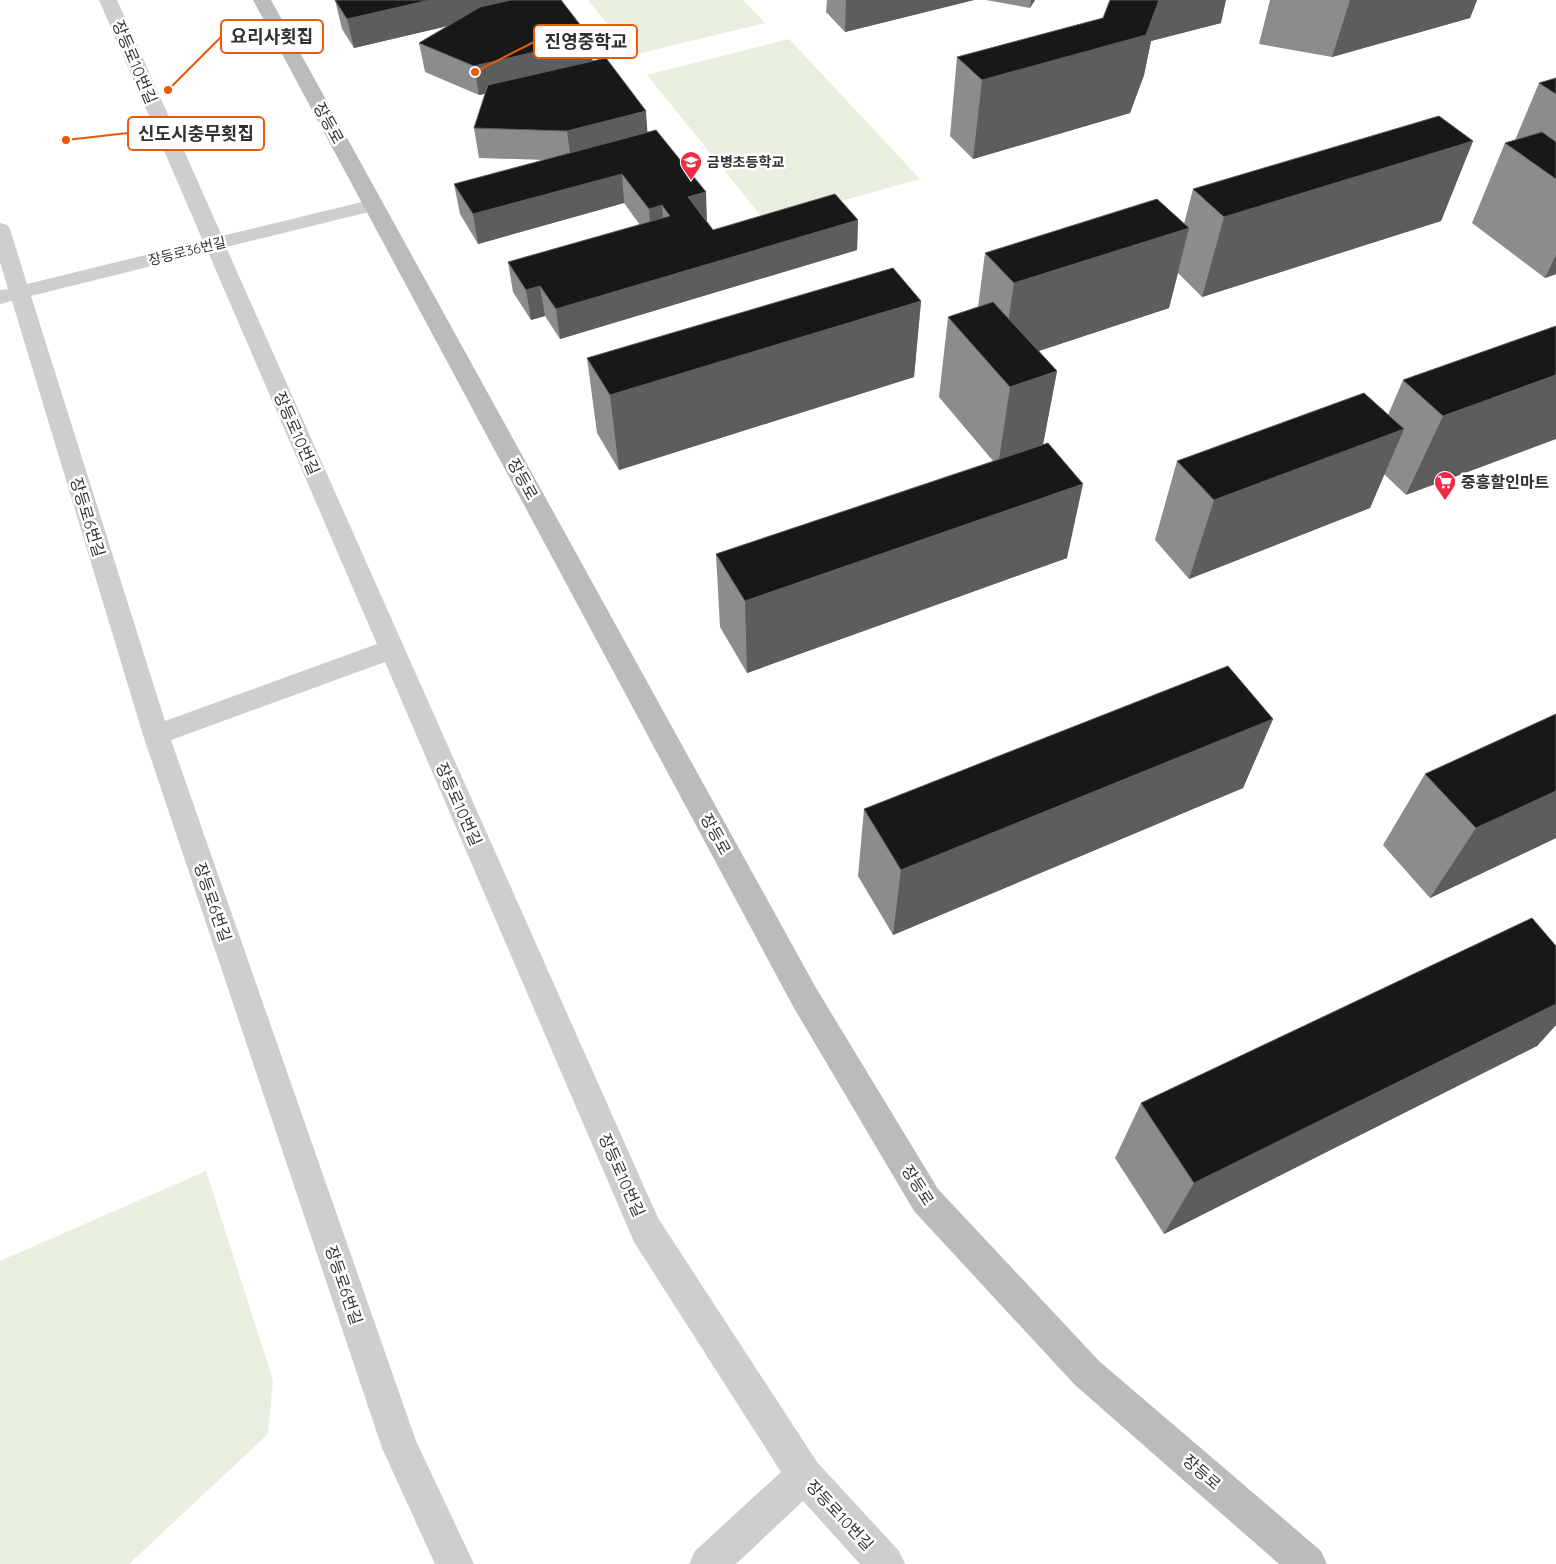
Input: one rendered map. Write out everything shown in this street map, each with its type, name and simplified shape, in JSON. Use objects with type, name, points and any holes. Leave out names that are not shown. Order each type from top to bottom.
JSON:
[{"type":"main road","name":"장등로","points":[[262,0],[806,998],[926,1200],[1087,1372],[1308,1564]]},
{"type":"street","name":"장등로10번길","points":[[108,0],[646,1230],[804,1475],[886,1564]]},
{"type":"street","name":"장등로36번길","points":[[10,295],[374,205]]},
{"type":"street","name":"장등로6번길","points":[[0,229],[10,295],[156,735],[400,1448],[456,1564]]},
{"type":"street","points":[[156,735],[392,649]]},
{"type":"street","points":[[708,1564],[804,1475]]},
{"type":"green space","points":[[588,0],[743,0],[765,23],[633,55]]},
{"type":"green space","points":[[789,39],[920,179],[766,222],[647,75]]},
{"type":"green space","points":[[206,1171],[273,1380],[268,1434],[129,1564],[0,1564],[0,1261]]},
{"type":"building","points":[[335,0],[430,0],[347,19]]},
{"type":"building","points":[[511,0],[561,0],[591,39],[474,66],[419,43],[480,7]]},
{"type":"building","points":[[1110,0],[1159,0],[1146,35],[982,80],[957,57],[1103,18]]},
{"type":"building","points":[[606,58],[646,111],[567,131],[474,128],[488,85]]},
{"type":"building","points":[[1556,78],[1556,94],[1539,83]]},
{"type":"building","points":[[1439,116],[1473,141],[1224,217],[1193,189]]},
{"type":"building","points":[[656,130],[706,192],[688,197],[713,230],[835,194],[858,220],[556,309],[540,286],[526,290],[508,262],[670,216],[662,205],[649,209],[622,174],[473,214],[454,184]]},
{"type":"building","points":[[1542,132],[1556,142],[1556,179],[1505,143]]},
{"type":"building","points":[[1157,199],[1189,228],[1014,283],[985,253]]},
{"type":"building","points":[[893,268],[921,301],[610,395],[587,358]]},
{"type":"building","points":[[993,302],[1057,371],[1010,387],[948,317]]},
{"type":"building","points":[[1556,326],[1556,375],[1443,416],[1403,380]]},
{"type":"building","points":[[1364,393],[1404,429],[1214,500],[1177,461]]},
{"type":"building","points":[[1048,443],[1083,484],[745,601],[716,554]]},
{"type":"building","points":[[1228,666],[1273,719],[901,870],[864,809]]},
{"type":"building","points":[[1556,714],[1556,791],[1476,828],[1425,774]]},
{"type":"building","points":[[1532,918],[1556,946],[1556,1004],[1194,1183],[1141,1103]]},
{"type":"place","name":"진영중학교","points":[[475,72]]},
{"type":"place","name":"요리사횟집","points":[[168,90]]},
{"type":"place","name":"신도시충무횟집","points":[[66,140]]},
{"type":"place","name":"금병초등학교","points":[[691,181]]},
{"type":"place","name":"중흥할인마트","points":[[1445,501]]}]
